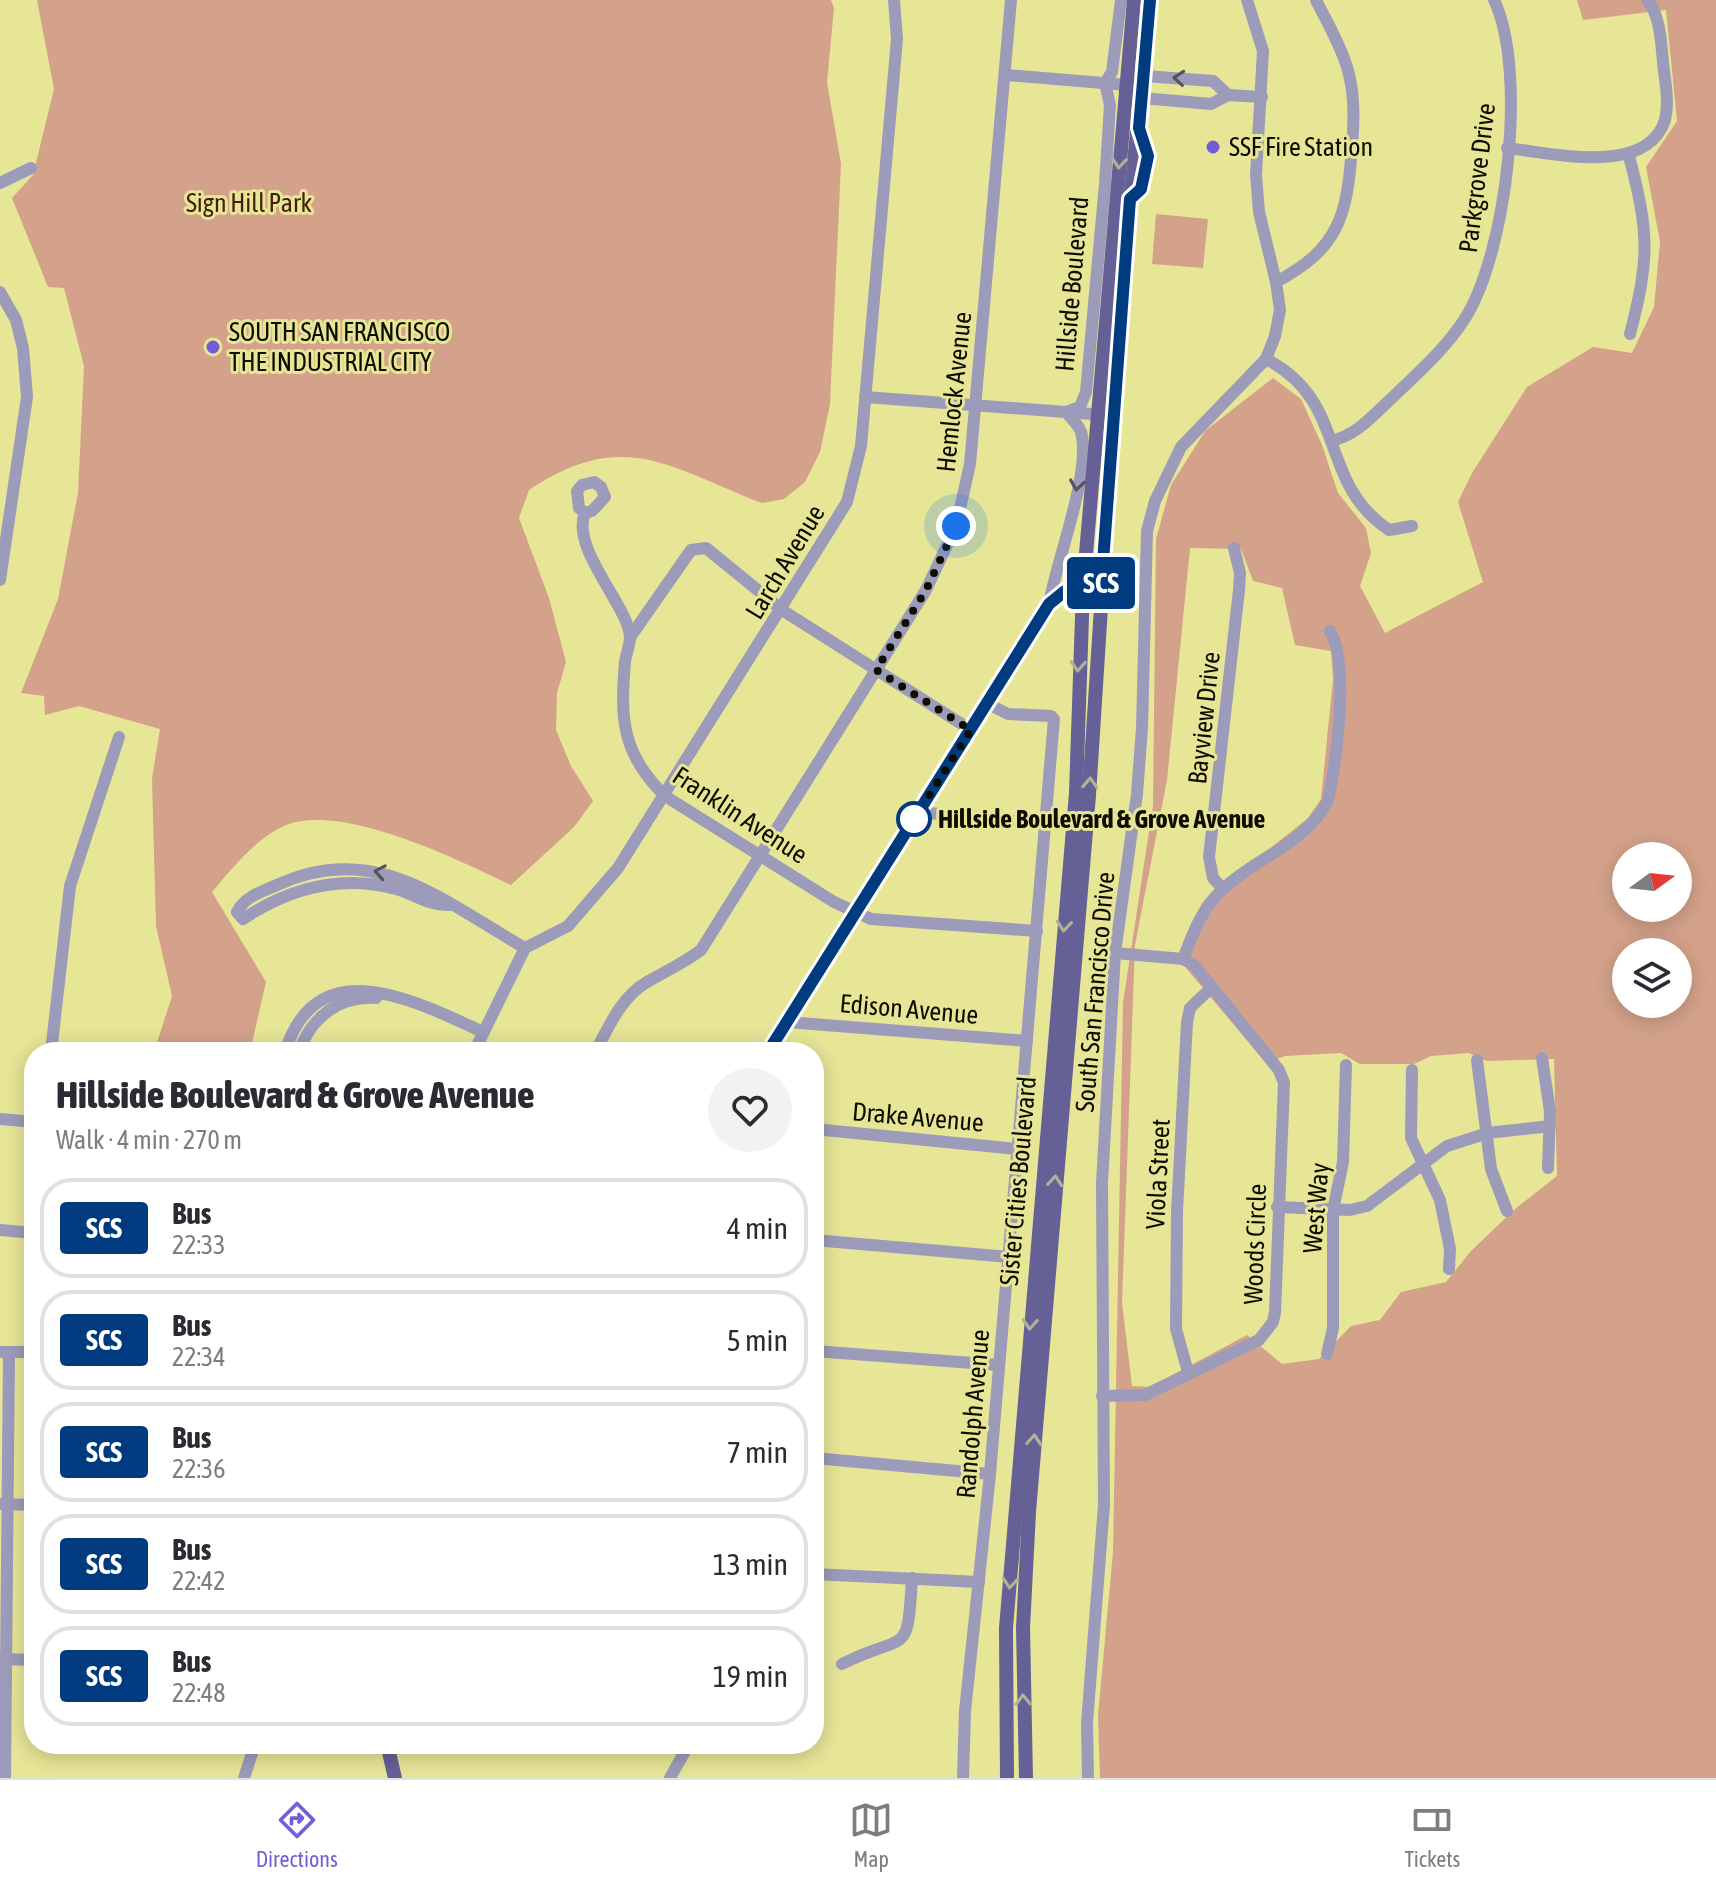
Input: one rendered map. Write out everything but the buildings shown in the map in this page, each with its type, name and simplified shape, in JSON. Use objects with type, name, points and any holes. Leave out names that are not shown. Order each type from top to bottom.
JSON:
[{"type":"main road","name":"Hillside Boulevard","points":[[1083,588],[1134,0]]},
{"type":"main road","name":"Hillside Boulevard","points":[[1101,589],[1122,282],[1150,0]]},
{"type":"main road","name":"Sister Cities Boulevard","points":[[1007,1778],[1006,1628],[1076,793],[1083,588]]},
{"type":"main road","name":"Sister Cities Boulevard","points":[[1026,1778],[1025,1572],[1049,1246],[1089,795],[1101,589]]},
{"type":"main road","points":[[389,1754],[395,1778]]},
{"type":"street","name":"Larch Avenue","points":[[525,948],[568,926],[618,868],[847,502],[861,446],[897,39],[894,0]]},
{"type":"street","name":"Hemlock Avenue","points":[[601,1042],[621,1005],[646,983],[676,969],[701,950],[926,590],[956,526],[970,464],[1011,0]]},
{"type":"street","name":"Hillside Boulevard","points":[[1066,412],[1080,407],[1086,392],[1110,105],[1105,83],[1112,72],[1115,57],[1121,0]]},
{"type":"street","name":"South San Francisco Drive","points":[[1088,1778],[1087,1723],[1104,1505],[1102,1183],[1115,953],[1137,794],[1146,563],[1151,516],[1166,473],[1181,447],[1266,359],[1280,310],[1257,203],[1263,51],[1247,0]]},
{"type":"street","points":[[1276,282],[1305,267],[1323,250],[1341,222],[1348,194],[1354,104],[1343,56],[1316,0]]},
{"type":"street","name":"Parkgrove Drive","points":[[1331,441],[1346,438],[1360,428],[1434,358],[1464,319],[1483,283],[1495,246],[1507,148],[1510,55],[1494,0]]},
{"type":"street","points":[[1507,148],[1570,155],[1629,156],[1656,136],[1667,104],[1659,29],[1653,7],[1647,0]]},
{"type":"street","points":[[1006,75],[1127,85],[1144,76],[1213,81],[1228,95]]},
{"type":"street","points":[[1127,85],[1142,98],[1211,104],[1228,95],[1262,97]]},
{"type":"street","points":[[1629,156],[1644,216],[1646,257],[1645,279],[1630,334]]},
{"type":"street","points":[[0,183],[31,168]]},
{"type":"street","points":[[0,292],[16,320],[23,348],[27,397],[0,580]]},
{"type":"street","points":[[1266,359],[1300,382],[1315,400],[1339,470],[1373,519],[1389,530],[1412,526]]},
{"type":"street","points":[[865,397],[1113,415]]},
{"type":"street","points":[[774,1042],[1049,604],[1072,510],[1082,445],[1079,427],[1066,412]]},
{"type":"street","points":[[585,513],[581,522],[588,549],[631,636],[691,550],[706,548],[782,610],[971,730]]},
{"type":"street","name":"Bayview Drive","points":[[1223,889],[1213,878],[1209,857],[1239,590],[1240,573],[1234,548]]},
{"type":"street","points":[[1049,604],[1065,591],[1101,589]]},
{"type":"street","points":[[1183,959],[1199,920],[1223,889],[1306,829],[1319,817],[1328,801],[1339,693],[1338,650],[1330,631]]},
{"type":"street","name":"Franklin Avenue","points":[[631,636],[622,710],[628,745],[642,774],[665,796],[856,913],[884,921],[1037,931]]},
{"type":"street","name":"Randolph Avenue","points":[[963,1778],[965,1711],[990,1474],[1054,719],[1051,716],[1008,714],[988,704]]},
{"type":"street","points":[[52,1042],[70,886],[119,737]]},
{"type":"street","points":[[919,812],[1045,824]]},
{"type":"street","points":[[290,885],[322,871],[371,870],[415,883],[443,897],[449,905],[525,948],[478,1042]]},
{"type":"street","points":[[1115,953],[1183,959],[1194,965],[1212,987]]},
{"type":"street","name":"Woods Circle","points":[[1102,1396],[1145,1395],[1259,1340],[1273,1322],[1284,1083],[1279,1070],[1212,987]]},
{"type":"street","name":"Viola Street","points":[[1188,1372],[1176,1329],[1177,1212],[1187,1022],[1190,1008],[1212,987]]},
{"type":"street","points":[[290,1042],[301,1017],[329,995],[361,989],[438,1012],[483,1032]]},
{"type":"street","points":[[303,1042],[310,1027],[341,1004],[361,997],[392,998]]},
{"type":"street","name":"Edison Avenue","points":[[787,1022],[1027,1041]]},
{"type":"street","points":[[1542,1058],[1550,1126],[1548,1168]]},
{"type":"street","points":[[1477,1060],[1491,1169],[1507,1211]]},
{"type":"street","name":"West Way","points":[[1327,1354],[1333,1328],[1333,1210],[1343,1162],[1346,1065]]},
{"type":"street","points":[[1412,1070],[1411,1138],[1433,1183],[1445,1220],[1449,1269]]},
{"type":"street","points":[[0,1119],[24,1121]]},
{"type":"street","points":[[1277,1207],[1333,1210],[1367,1206],[1447,1146],[1488,1133],[1550,1126]]},
{"type":"street","name":"Drake Avenue","points":[[824,1130],[1017,1149]]},
{"type":"street","points":[[0,1230],[24,1232]]},
{"type":"street","points":[[824,1241],[1009,1257]]},
{"type":"street","points":[[5,1778],[3,1351],[24,1352]]},
{"type":"street","points":[[824,1352],[999,1365]]},
{"type":"street","points":[[824,1459],[990,1474]]},
{"type":"street","points":[[4,1504],[24,1505]]},
{"type":"street","points":[[824,1574],[979,1582]]},
{"type":"street","points":[[842,1664],[901,1642],[908,1632],[912,1578]]},
{"type":"street","points":[[3,1659],[24,1660]]},
{"type":"street","points":[[244,1778],[252,1754]]},
{"type":"street","points":[[670,1778],[683,1754]]},
{"type":"green space","name":"Sign Hill Park","points":[[37,0],[831,0],[834,8],[827,82],[841,164],[830,404],[820,452],[805,482],[784,499],[762,503],[672,466],[646,459],[620,457],[592,460],[562,471],[529,490],[519,518],[549,598],[566,662],[557,693],[556,730],[571,766],[593,801],[574,827],[511,885],[406,839],[347,823],[320,820],[296,822],[260,841],[212,892],[266,982],[252,1042],[157,1042],[172,996],[156,926],[152,779],[160,729],[79,706],[45,715],[44,696],[21,693],[58,599],[78,493],[84,366],[64,288],[48,287],[12,198],[33,175],[54,89]]},
{"type":"green space","points":[[1577,0],[1716,0],[1716,1778],[1100,1778],[1098,1716],[1113,1552],[1123,1003],[1153,805],[1156,539],[1171,485],[1205,431],[1273,378],[1301,399],[1322,445],[1338,493],[1366,528],[1371,553],[1360,586],[1385,633],[1483,582],[1458,502],[1472,473],[1527,387],[1593,347],[1632,353],[1654,307],[1660,242],[1646,167],[1677,121],[1666,10],[1583,20]],"holes":[[[1190,548],[1241,549],[1253,581],[1282,588],[1295,645],[1331,651],[1333,679],[1321,799],[1308,818],[1202,903],[1183,946],[1186,968],[1266,1063],[1285,1056],[1341,1053],[1360,1064],[1414,1064],[1431,1056],[1469,1053],[1487,1061],[1554,1059],[1557,1176],[1515,1209],[1471,1251],[1446,1282],[1401,1292],[1380,1320],[1351,1326],[1319,1359],[1282,1364],[1247,1335],[1150,1387],[1132,1386],[1122,1303],[1135,945],[1167,780]]]},
{"type":"green space","points":[[1156,214],[1208,219],[1203,268],[1152,264]]},
{"type":"bus line","name":"SCS","points":[[774,1042],[1049,604],[1065,591],[1101,589],[1130,199],[1141,189],[1148,156],[1139,128],[1150,0]]},
{"type":"place","name":"SSF Fire Station","points":[[1213,147]]},
{"type":"place","name":"SOUTH SAN FRANCISCO THE INDUSTRIAL CITY","points":[[213,347]]},
{"type":"place","name":"Hillside Boulevard & Grove Avenue","points":[[914,819]]},
{"type":"route","points":[[914,819],[971,730],[876,670],[926,590],[956,526]]}]
